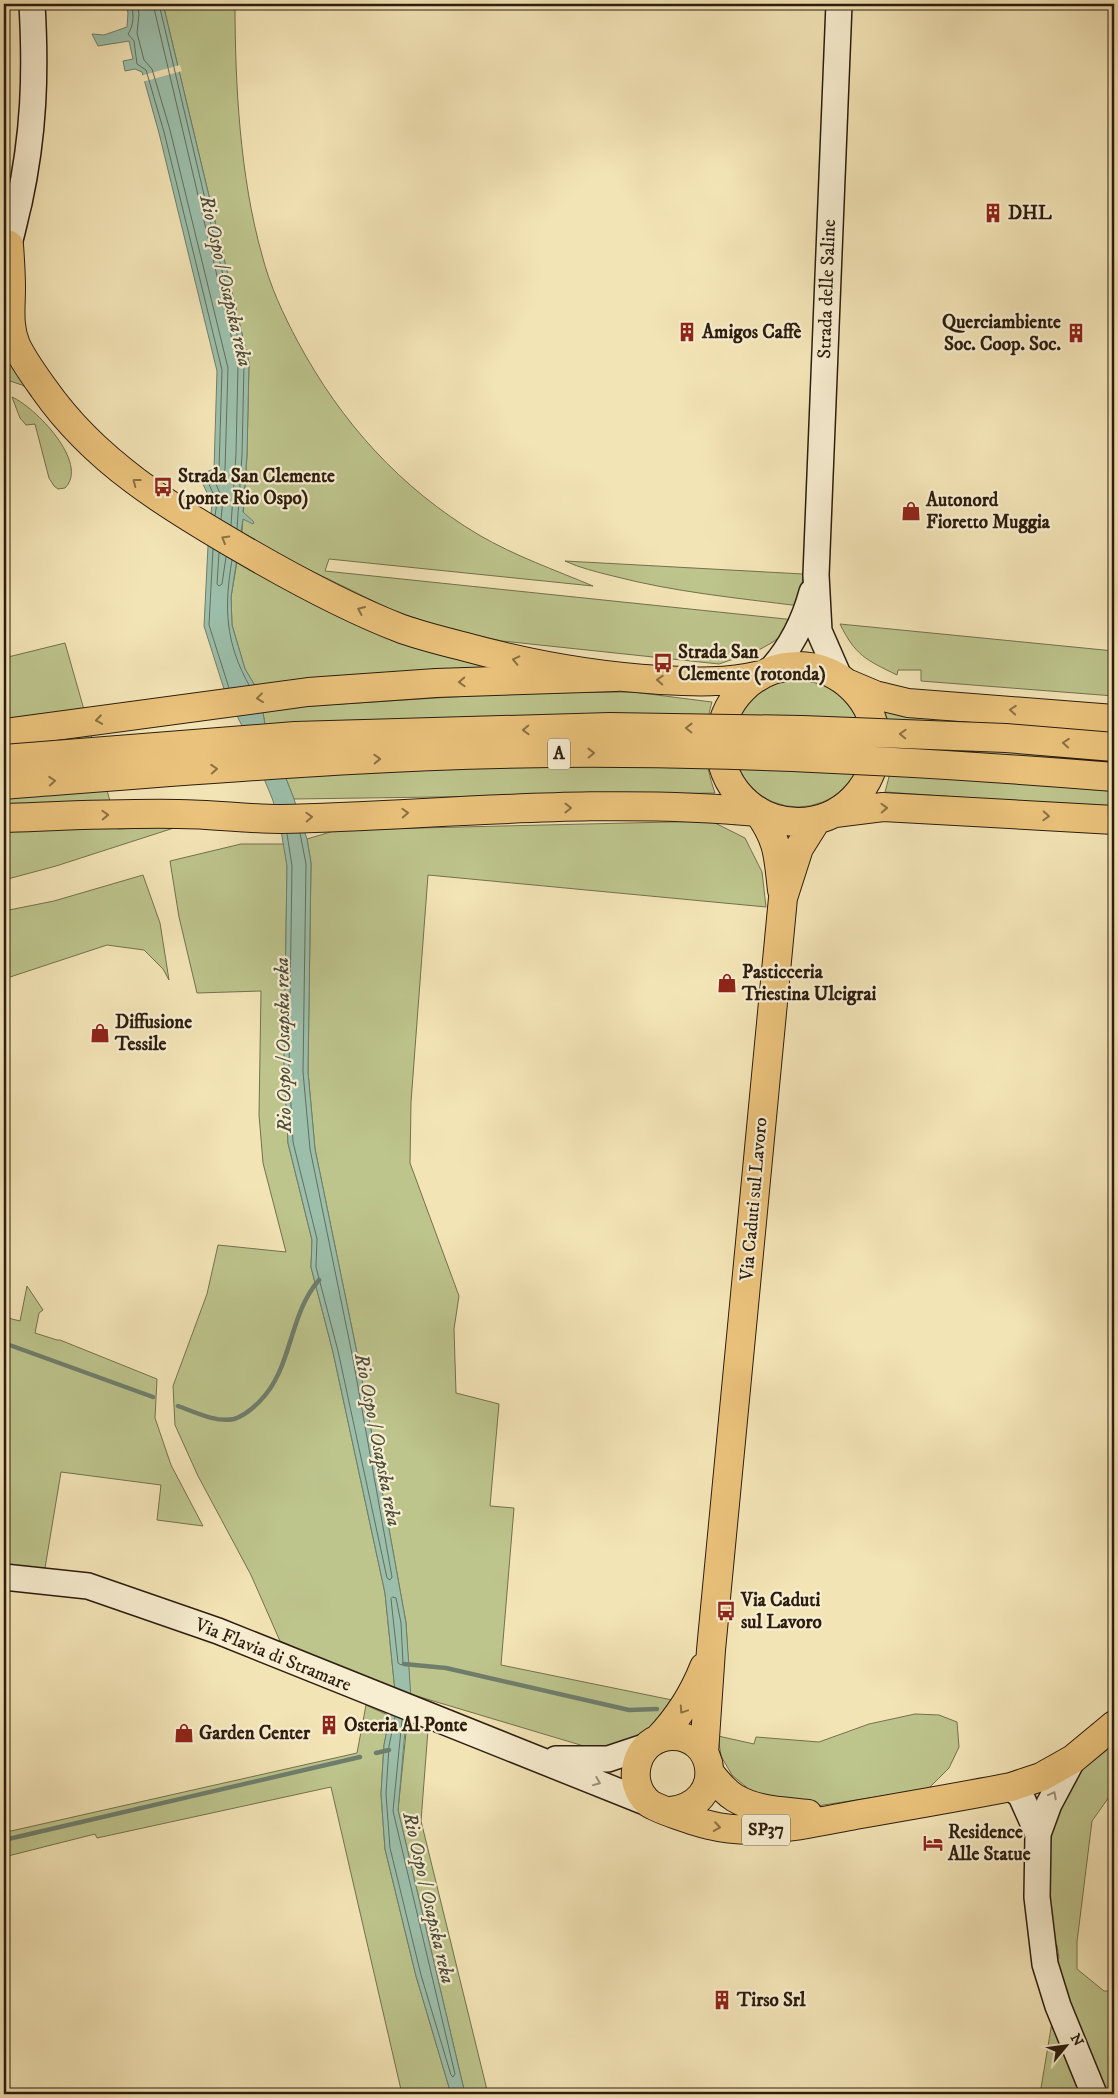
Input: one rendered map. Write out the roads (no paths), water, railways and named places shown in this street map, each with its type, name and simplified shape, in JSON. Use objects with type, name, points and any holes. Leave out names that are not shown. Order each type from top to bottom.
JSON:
[{"type":"main road","points":[[32,4],[35,52],[34,103],[23,183],[6,252],[11,328],[16,344],[14,353],[77,432],[110,462],[175,511],[316,590],[403,629],[540,666],[616,678]]},
{"type":"main road","name":"Strada delle Saline","points":[[839,4],[816,575],[819,631],[844,681]]},
{"type":"main road","name":"Strada delle Saline","points":[[765,674],[783,657],[801,624],[810,600],[816,575]]},
{"type":"main road","points":[[758,812],[733,788],[721,762],[720,736],[725,714],[733,699],[749,682],[784,666],[806,666],[830,672],[844,681],[875,695],[908,702],[1114,719]]},
{"type":"main road","points":[[4,733],[308,692],[436,683],[616,678],[716,682],[738,680],[765,674]]},
{"type":"main road","points":[[826,817],[854,799],[868,780],[875,758],[874,725],[864,701],[844,681]]},
{"type":"main road","name":"A","points":[[4,759],[295,736],[610,728],[802,730],[1006,738],[1114,747]]},
{"type":"main road","name":"A","points":[[4,785],[306,762],[478,755],[622,753],[825,758],[1114,777]]},
{"type":"main road","points":[[4,818],[194,814],[279,819],[510,808],[669,807],[720,808],[758,812],[790,822],[883,807],[1114,820]]},
{"type":"main road","name":"Via Caduti sul Lavoro","points":[[758,812],[769,828],[776,844],[783,898]]},
{"type":"main road","name":"Via Caduti sul Lavoro","points":[[707,1763],[711,1650],[783,898],[799,848],[826,817]]},
{"type":"main road","name":"Via Flavia di Stramare","points":[[4,1577],[88,1586],[218,1632],[381,1698],[536,1757],[660,1808],[708,1825],[731,1829],[773,1830],[1011,1787],[1041,1777],[1073,1759],[1114,1725]]},
{"type":"main road","name":"Via Caduti sul Lavoro","points":[[652,1742],[674,1722],[687,1703],[711,1650]]},
{"type":"main road","name":"Via Flavia di Stramare","points":[[536,1757],[575,1760],[608,1759],[671,1736],[684,1738],[695,1744],[723,1789],[736,1799],[767,1810],[813,1814],[862,1814]]},
{"type":"main road","points":[[652,1742],[639,1756],[635,1769],[636,1782],[641,1794],[660,1808],[683,1810],[694,1805],[706,1791],[707,1763]]},
{"type":"main road","points":[[1073,1759],[1049,1804],[1038,1834],[1037,1897],[1044,1964],[1058,2006],[1094,2094]]},
{"type":"main road","points":[[1011,1787],[1021,1796],[1038,1834]]},
{"type":"water","name":"Rio Ospo / Osapska reka","points":[[126,4],[163,4],[249,363],[247,455],[243,512],[254,522],[253,524],[243,519],[231,597],[232,625],[245,669],[260,694],[265,725],[294,799],[307,839],[311,863],[308,1072],[315,1149],[358,1358],[406,1623],[411,1699],[405,1731],[398,1810],[465,2094],[451,2094],[416,1976],[385,1849],[381,1794],[384,1745],[395,1691],[385,1593],[333,1352],[311,1267],[312,1240],[288,1143],[284,1070],[287,866],[279,819],[272,798],[243,728],[224,689],[204,626],[212,503],[200,478],[206,472],[214,469],[217,371],[159,133],[142,72],[135,69],[125,71],[123,61],[133,59],[129,41],[98,46],[92,34],[104,35],[127,27],[128,13]]},
{"type":"waterway","points":[[178,1406],[220,1420],[234,1419],[254,1407],[270,1389],[278,1374],[301,1309],[319,1280]]},
{"type":"waterway","points":[[4,1343],[153,1397]]},
{"type":"waterway","points":[[404,1664],[446,1668],[629,1710],[657,1709]]},
{"type":"waterway","points":[[376,1753],[389,1750]]},
{"type":"waterway","points":[[4,1840],[360,1757]]},
{"type":"place","name":"DHL","points":[[993,213]]},
{"type":"place","name":"Amigos Caffè","points":[[687,332]]},
{"type":"place","name":"Querciambiente Soc. Coop. Soc.","points":[[1076,333]]},
{"type":"place","name":"Strada San Clemente (ponte Rio Ospo)","points":[[163,487]]},
{"type":"place","name":"Autonord Fioretto Muggia","points":[[911,511]]},
{"type":"place","name":"Strada San Clemente (rotonda)","points":[[663,663]]},
{"type":"place","name":"Pasticceria Triestina Ulcigrai","points":[[727,983]]},
{"type":"place","name":"Diffusione Tessile","points":[[100,1033]]},
{"type":"place","name":"Via Caduti sul Lavoro","points":[[726,1611]]},
{"type":"place","name":"Osteria Al Ponte","points":[[329,1725]]},
{"type":"place","name":"Garden Center","points":[[184,1733]]},
{"type":"place","name":"Residence Alle Statue","points":[[933,1843]]},
{"type":"place","name":"Tirso Srl","points":[[722,2000]]}]
